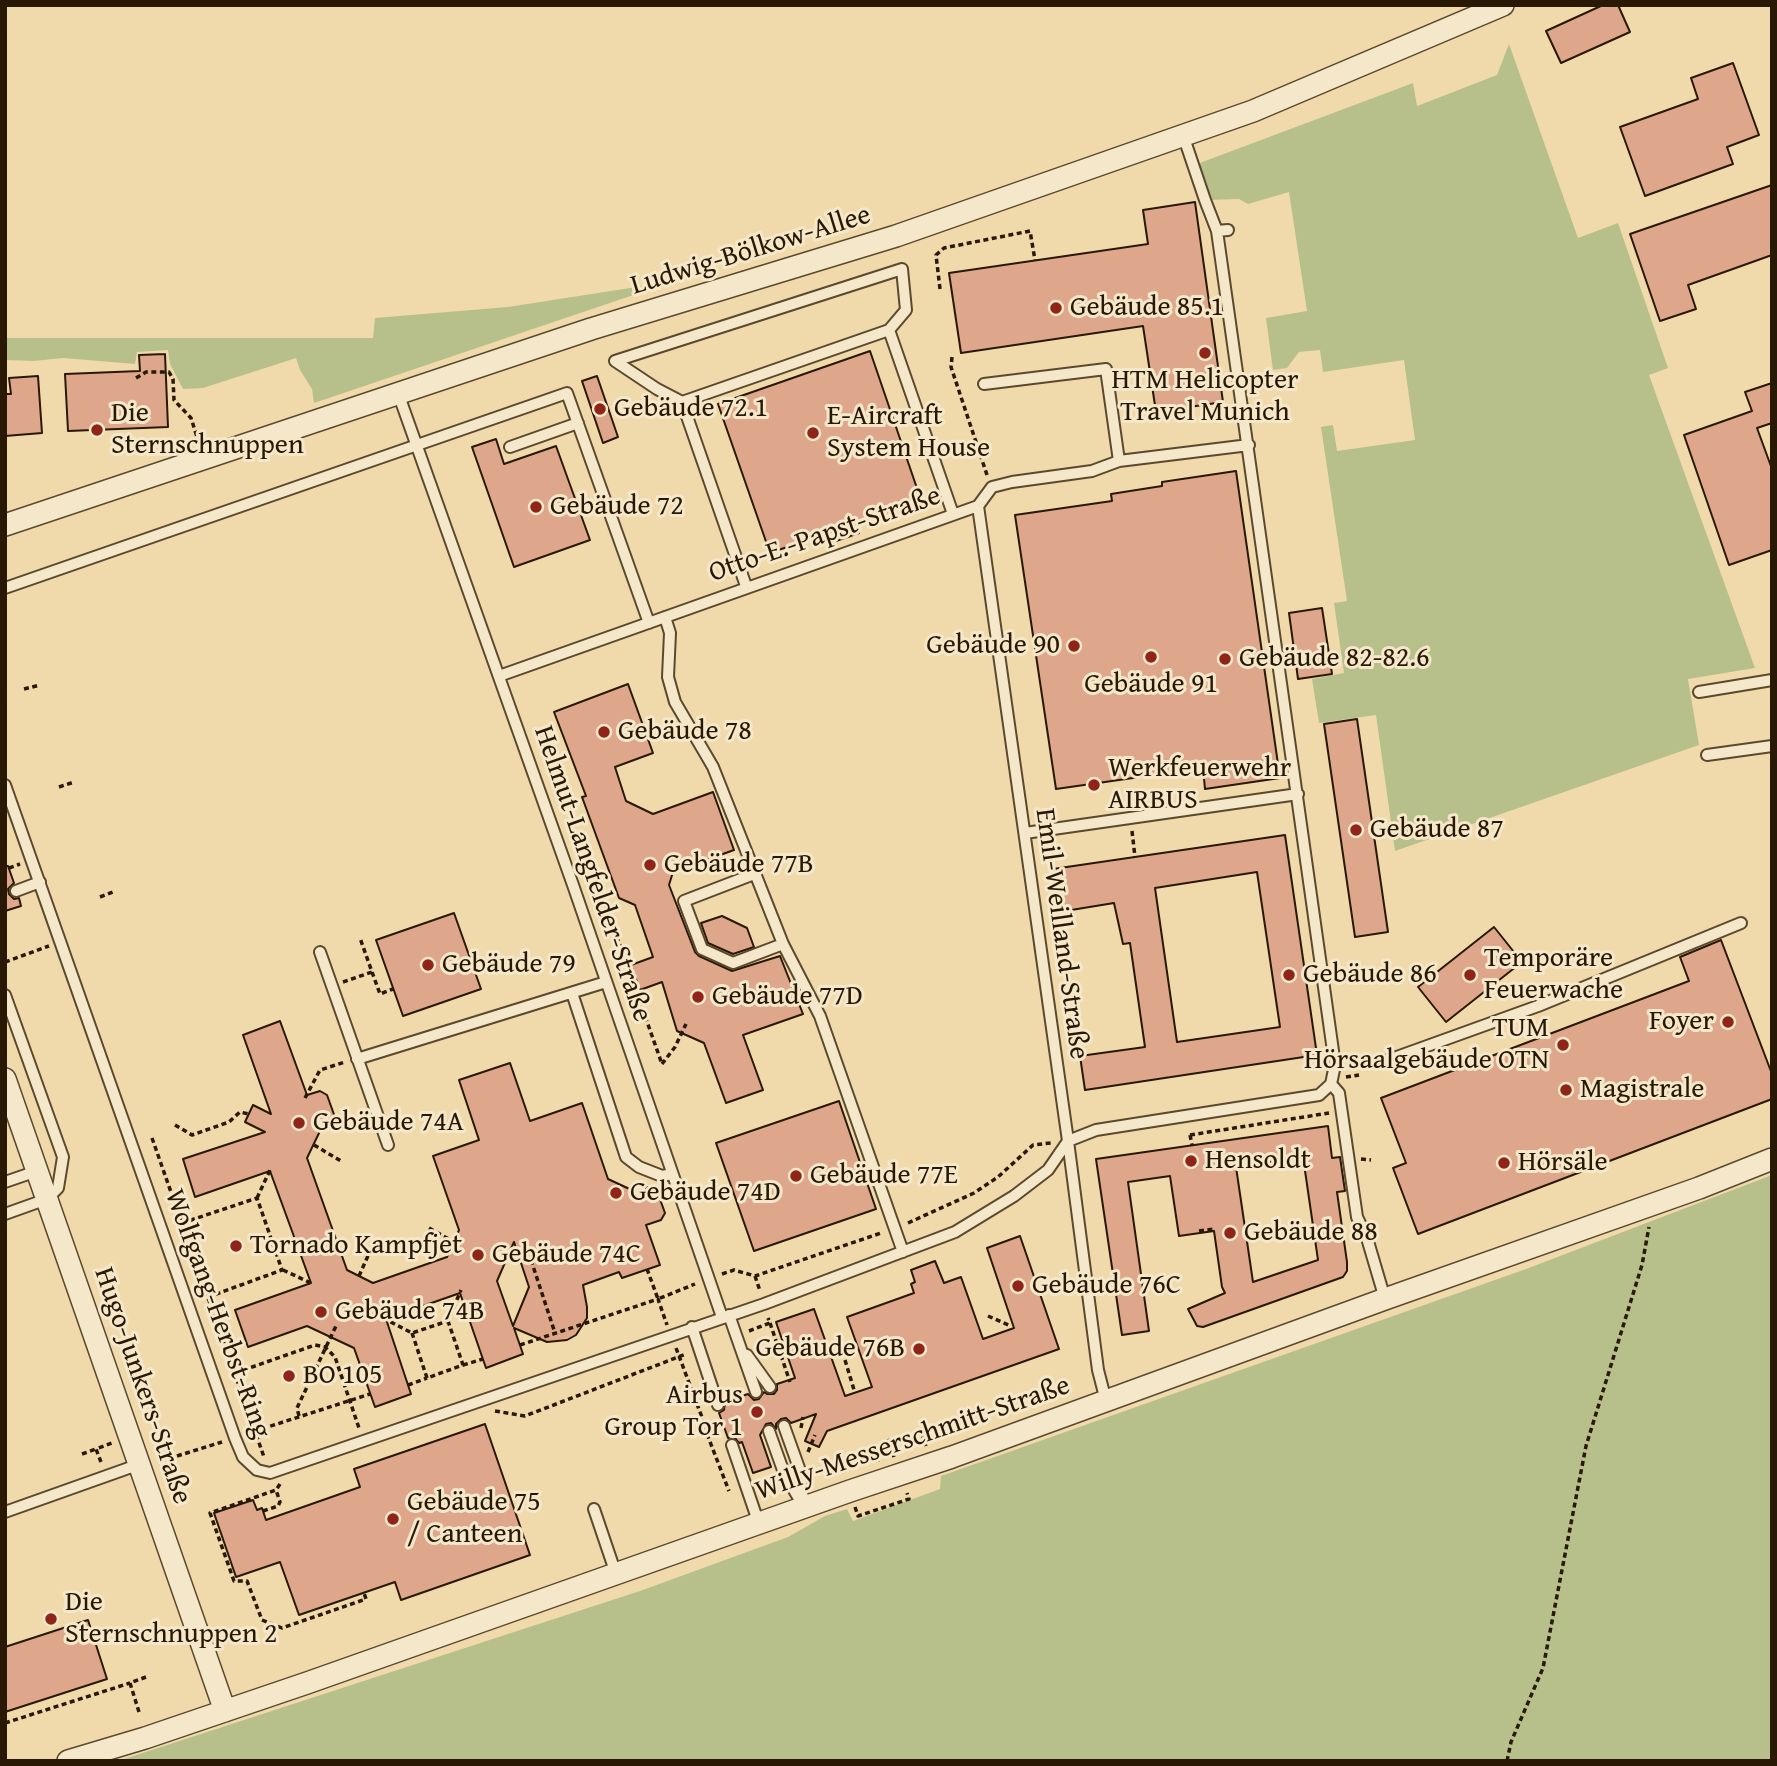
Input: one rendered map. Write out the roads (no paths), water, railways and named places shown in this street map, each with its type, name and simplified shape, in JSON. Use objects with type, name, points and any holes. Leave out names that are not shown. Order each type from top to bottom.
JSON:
[{"type":"street","name":"Ludwig-Bölkow-Allee","points":[[5,525],[591,329],[896,236],[1253,111],[1503,5]]},
{"type":"street","name":"Hugo-Junkers-Straße","points":[[5,1079],[225,1711]]},
{"type":"street","name":"Willy-Messerschmitt-Straße","points":[[68,1761],[225,1711],[759,1524],[1743,1172],[1772,1159]]},
{"type":"lane","points":[[1068,1141],[1096,1130],[1319,1095],[1331,1084],[1335,1065],[1249,444],[1223,231],[1205,200],[1183,135]]},
{"type":"lane","points":[[682,402],[889,330],[906,310],[902,269],[615,361],[682,402],[746,586]]},
{"type":"lane","points":[[889,330],[953,514]]},
{"type":"lane","points":[[984,384],[1106,369],[1119,461],[1249,444]]},
{"type":"lane","name":"Helmut-Langfelder-Straße","points":[[398,393],[573,885],[708,1279],[738,1340],[756,1392]]},
{"type":"lane","points":[[5,588],[567,393],[649,623]]},
{"type":"lane","points":[[510,447],[578,423]]},
{"type":"lane","name":"Otto-E.-Papst-Straße","points":[[499,676],[746,586],[978,506],[992,487],[1092,471],[1119,461]]},
{"type":"lane","name":"Emil-Weilland-Straße","points":[[978,506],[1098,1370],[1106,1401]]},
{"type":"lane","points":[[665,617],[670,633],[668,677],[675,702],[713,767],[783,944],[820,1016],[903,1252]]},
{"type":"lane","points":[[1699,692],[1772,680]]},
{"type":"lane","points":[[1707,755],[1772,746]]},
{"type":"lane","name":"Wolfgang-Herbst-Ring","points":[[5,785],[235,1438],[243,1457],[257,1470],[270,1474],[764,1304],[955,1232],[1004,1202],[1048,1170],[1068,1141]]},
{"type":"lane","points":[[1025,833],[1298,794]]},
{"type":"lane","points":[[754,874],[684,901],[702,949],[733,963],[783,944]]},
{"type":"lane","points":[[16,891],[40,882]]},
{"type":"lane","points":[[1380,1063],[1538,1006],[1741,923]]},
{"type":"lane","points":[[320,952],[388,1145]]},
{"type":"lane","points":[[357,1059],[606,982]]},
{"type":"lane","points":[[572,993],[626,1157],[639,1167],[662,1176],[672,1174]]},
{"type":"lane","points":[[5,995],[63,1157],[58,1188],[47,1199],[5,1214]]},
{"type":"lane","points":[[1331,1084],[1339,1093],[1357,1217],[1367,1238],[1385,1299]]},
{"type":"lane","points":[[5,1182],[37,1171]]},
{"type":"lane","points":[[692,1327],[718,1405]]},
{"type":"lane","points":[[738,1340],[770,1387]]},
{"type":"lane","points":[[784,1426],[799,1468],[804,1507]]},
{"type":"lane","points":[[769,1431],[784,1473],[804,1507]]},
{"type":"lane","points":[[732,1445],[759,1524]]},
{"type":"lane","points":[[5,1512],[140,1464]]},
{"type":"lane","points":[[594,1509],[616,1574]]},
{"type":"place","name":"Gebäude 85.1","points":[[1056,308]]},
{"type":"place","name":"HTM Helicopter Travel Munich","points":[[1205,353]]},
{"type":"place","name":"Gebäude 72.1","points":[[600,409]]},
{"type":"place","name":"Die Sternschnuppen","points":[[97,430]]},
{"type":"place","name":"E-Aircraft System House","points":[[813,433]]},
{"type":"place","name":"Gebäude 72","points":[[536,507]]},
{"type":"place","name":"Gebäude 90","points":[[1074,646]]},
{"type":"place","name":"Gebäude 91","points":[[1151,657]]},
{"type":"place","name":"Gebäude 82-82.6","points":[[1225,659]]},
{"type":"place","name":"Gebäude 78","points":[[604,732]]},
{"type":"place","name":"Werkfeuerwehr AIRBUS","points":[[1094,785]]},
{"type":"place","name":"Gebäude 87","points":[[1356,830]]},
{"type":"place","name":"Gebäude 77B","points":[[650,865]]},
{"type":"place","name":"Gebäude 79","points":[[428,965]]},
{"type":"place","name":"Gebäude 86","points":[[1289,975]]},
{"type":"place","name":"Temporäre Feuerwache","points":[[1470,975]]},
{"type":"place","name":"Gebäude 77D","points":[[698,997]]},
{"type":"place","name":"Foyer","points":[[1728,1022]]},
{"type":"place","name":"TUM Hörsaalgebäude OTN","points":[[1563,1045]]},
{"type":"place","name":"Magistrale","points":[[1566,1090]]},
{"type":"place","name":"Gebäude 74A","points":[[299,1123]]},
{"type":"place","name":"Hensoldt","points":[[1191,1161]]},
{"type":"place","name":"Hörsäle","points":[[1504,1163]]},
{"type":"place","name":"Gebäude 77E","points":[[796,1176]]},
{"type":"place","name":"Gebäude 74D","points":[[616,1193]]},
{"type":"place","name":"Gebäude 88","points":[[1230,1233]]},
{"type":"place","name":"Tornado Kampfjet","points":[[236,1246]]},
{"type":"place","name":"Gebäude 74C","points":[[478,1255]]},
{"type":"place","name":"Gebäude 76C","points":[[1018,1286]]},
{"type":"place","name":"Gebäude 74B","points":[[321,1312]]},
{"type":"place","name":"Gebäude 76B","points":[[919,1349]]},
{"type":"place","name":"BO 105","points":[[289,1376]]},
{"type":"place","name":"Airbus Group Tor 1","points":[[757,1412]]},
{"type":"place","name":"Gebäude 75 / Canteen","points":[[393,1519]]},
{"type":"place","name":"Die Sternschnuppen 2","points":[[51,1619]]}]
